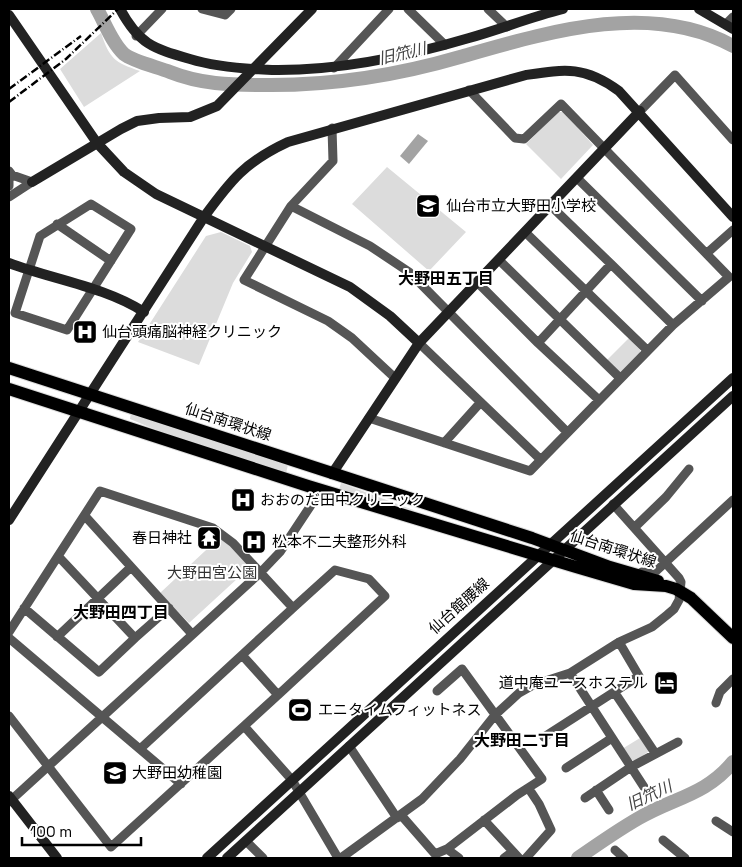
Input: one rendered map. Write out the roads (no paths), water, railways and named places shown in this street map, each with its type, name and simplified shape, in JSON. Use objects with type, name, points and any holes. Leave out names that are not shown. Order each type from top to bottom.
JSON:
[{"type":"main road","name":"仙台南環状線","points":[[9,368],[90,396],[549,544],[610,567],[658,580],[666,586]]},
{"type":"main road","name":"仙台南環状線","points":[[9,389],[321,490],[553,560],[634,584],[666,586]]},
{"type":"main road","points":[[666,586],[680,591],[733,638]]},
{"type":"street","points":[[120,9],[136,36],[143,41],[175,55],[203,63],[255,69],[334,68],[445,45],[563,9]]},
{"type":"street","points":[[136,36],[162,9]]},
{"type":"street","points":[[202,9],[225,15],[231,9]]},
{"type":"street","points":[[9,197],[97,143],[137,121],[153,118],[190,117],[210,111],[234,91],[312,9]]},
{"type":"street","points":[[334,68],[389,9]]},
{"type":"street","points":[[408,9],[445,45]]},
{"type":"street","points":[[488,9],[507,27]]},
{"type":"street","points":[[699,9],[731,24]]},
{"type":"street","points":[[9,15],[97,143],[113,162],[137,182],[156,194],[350,287],[390,316],[541,460]]},
{"type":"street","points":[[9,520],[204,217],[240,171],[262,154],[288,142],[332,128],[526,75],[561,69],[579,71],[614,87],[640,111],[733,217]]},
{"type":"street","points":[[332,474],[419,343],[675,75],[733,140]]},
{"type":"street","points":[[369,418],[530,471],[647,350],[729,277],[561,104],[524,138],[515,138],[469,90]]},
{"type":"street","points":[[332,128],[333,162],[291,206],[244,280],[328,321],[352,338],[395,378]]},
{"type":"street","points":[[9,171],[12,175],[32,182]]},
{"type":"street","points":[[9,177],[9,186]]},
{"type":"street","points":[[577,178],[702,301]]},
{"type":"street","points":[[90,204],[131,229],[111,260],[67,330],[15,313],[40,236],[90,204]]},
{"type":"street","points":[[291,206],[390,258],[409,272],[567,432]]},
{"type":"street","points":[[551,206],[673,326]]},
{"type":"street","points":[[57,224],[111,260]]},
{"type":"street","points":[[707,253],[733,230]]},
{"type":"street","points":[[525,232],[647,350]]},
{"type":"street","points":[[499,260],[620,378]]},
{"type":"street","points":[[9,263],[132,304],[144,312]]},
{"type":"street","points":[[538,343],[611,264]]},
{"type":"street","points":[[478,282],[538,343],[599,400]]},
{"type":"street","name":"仙台館腰線","points":[[207,858],[733,378]]},
{"type":"street","name":"仙台館腰線","points":[[227,858],[733,396]]},
{"type":"street","points":[[444,443],[480,402]]},
{"type":"street","points":[[635,526],[666,497],[689,469]]},
{"type":"street","points":[[56,858],[10,799],[260,572],[280,552],[321,490]]},
{"type":"street","points":[[9,632],[86,516],[100,491],[213,528],[233,543],[292,608]]},
{"type":"street","points":[[610,567],[654,573],[733,500]]},
{"type":"street","points":[[244,726],[292,780],[340,858],[422,799],[460,759],[495,715],[526,689],[570,673],[619,642],[652,627],[667,616],[677,605],[681,582],[667,562],[613,504]]},
{"type":"street","points":[[86,516],[192,634]]},
{"type":"street","points":[[58,556],[135,638]]},
{"type":"street","points":[[57,637],[131,567]]},
{"type":"street","points":[[9,716],[112,847],[385,596],[369,579],[335,570],[140,750]]},
{"type":"street","points":[[24,608],[99,672],[169,608]]},
{"type":"street","points":[[9,638],[181,784]]},
{"type":"street","points":[[544,737],[639,676],[619,642]]},
{"type":"street","points":[[242,655],[278,695]]},
{"type":"street","points":[[349,746],[399,816],[434,857],[447,849],[542,778],[462,669],[437,691]]},
{"type":"street","points":[[570,673],[644,787]]},
{"type":"street","points":[[716,703],[720,692],[733,679]]},
{"type":"street","points":[[615,693],[655,753]]},
{"type":"street","points":[[566,768],[612,738]]},
{"type":"street","points":[[585,798],[631,767],[678,742]]},
{"type":"street","points":[[526,858],[551,830],[539,804],[528,788]]},
{"type":"street","points":[[596,790],[610,810]]},
{"type":"street","points":[[484,820],[516,855],[504,858]]},
{"type":"street","points":[[716,821],[733,832]]},
{"type":"street","points":[[663,840],[684,858]]},
{"type":"street","points":[[246,841],[263,858]]},
{"type":"street","points":[[447,849],[459,858]]},
{"type":"street","points":[[615,850],[624,858]]},
{"type":"waterway","name":"旧笊川","points":[[97,9],[116,44],[128,57],[181,76],[227,84],[287,85],[337,82],[411,70],[528,38],[598,25],[633,23],[668,25],[701,32],[733,46]]},
{"type":"waterway","name":"旧笊川","points":[[578,858],[639,818],[712,782],[733,762]]},
{"type":"railway","points":[[9,102],[66,59],[118,9]]},
{"type":"railway","points":[[9,89],[81,36]]},
{"type":"place","name":"仙台市立大野田小学校","points":[[428,206]]},
{"type":"place","name":"仙台頭痛脳神経クリニック","points":[[85,332]]},
{"type":"place","name":"おおのだ田中クリニック","points":[[243,500]]},
{"type":"place","name":"春日神社","points":[[209,538]]},
{"type":"place","name":"松本不二夫整形外科","points":[[254,542]]},
{"type":"place","name":"道中庵ユースホステル","points":[[666,683]]},
{"type":"place","name":"エニタイムフィットネス","points":[[300,710]]},
{"type":"place","name":"大野田幼稚園","points":[[115,773]]},
{"type":"district","name":"大野田五丁目","points":[[446,278]]},
{"type":"district","name":"大野田四丁目","points":[[121,612]]},
{"type":"district","name":"大野田二丁目","points":[[522,740]]},
{"type":"park label","name":"大野田宮公園","points":[[212,573]]}]
